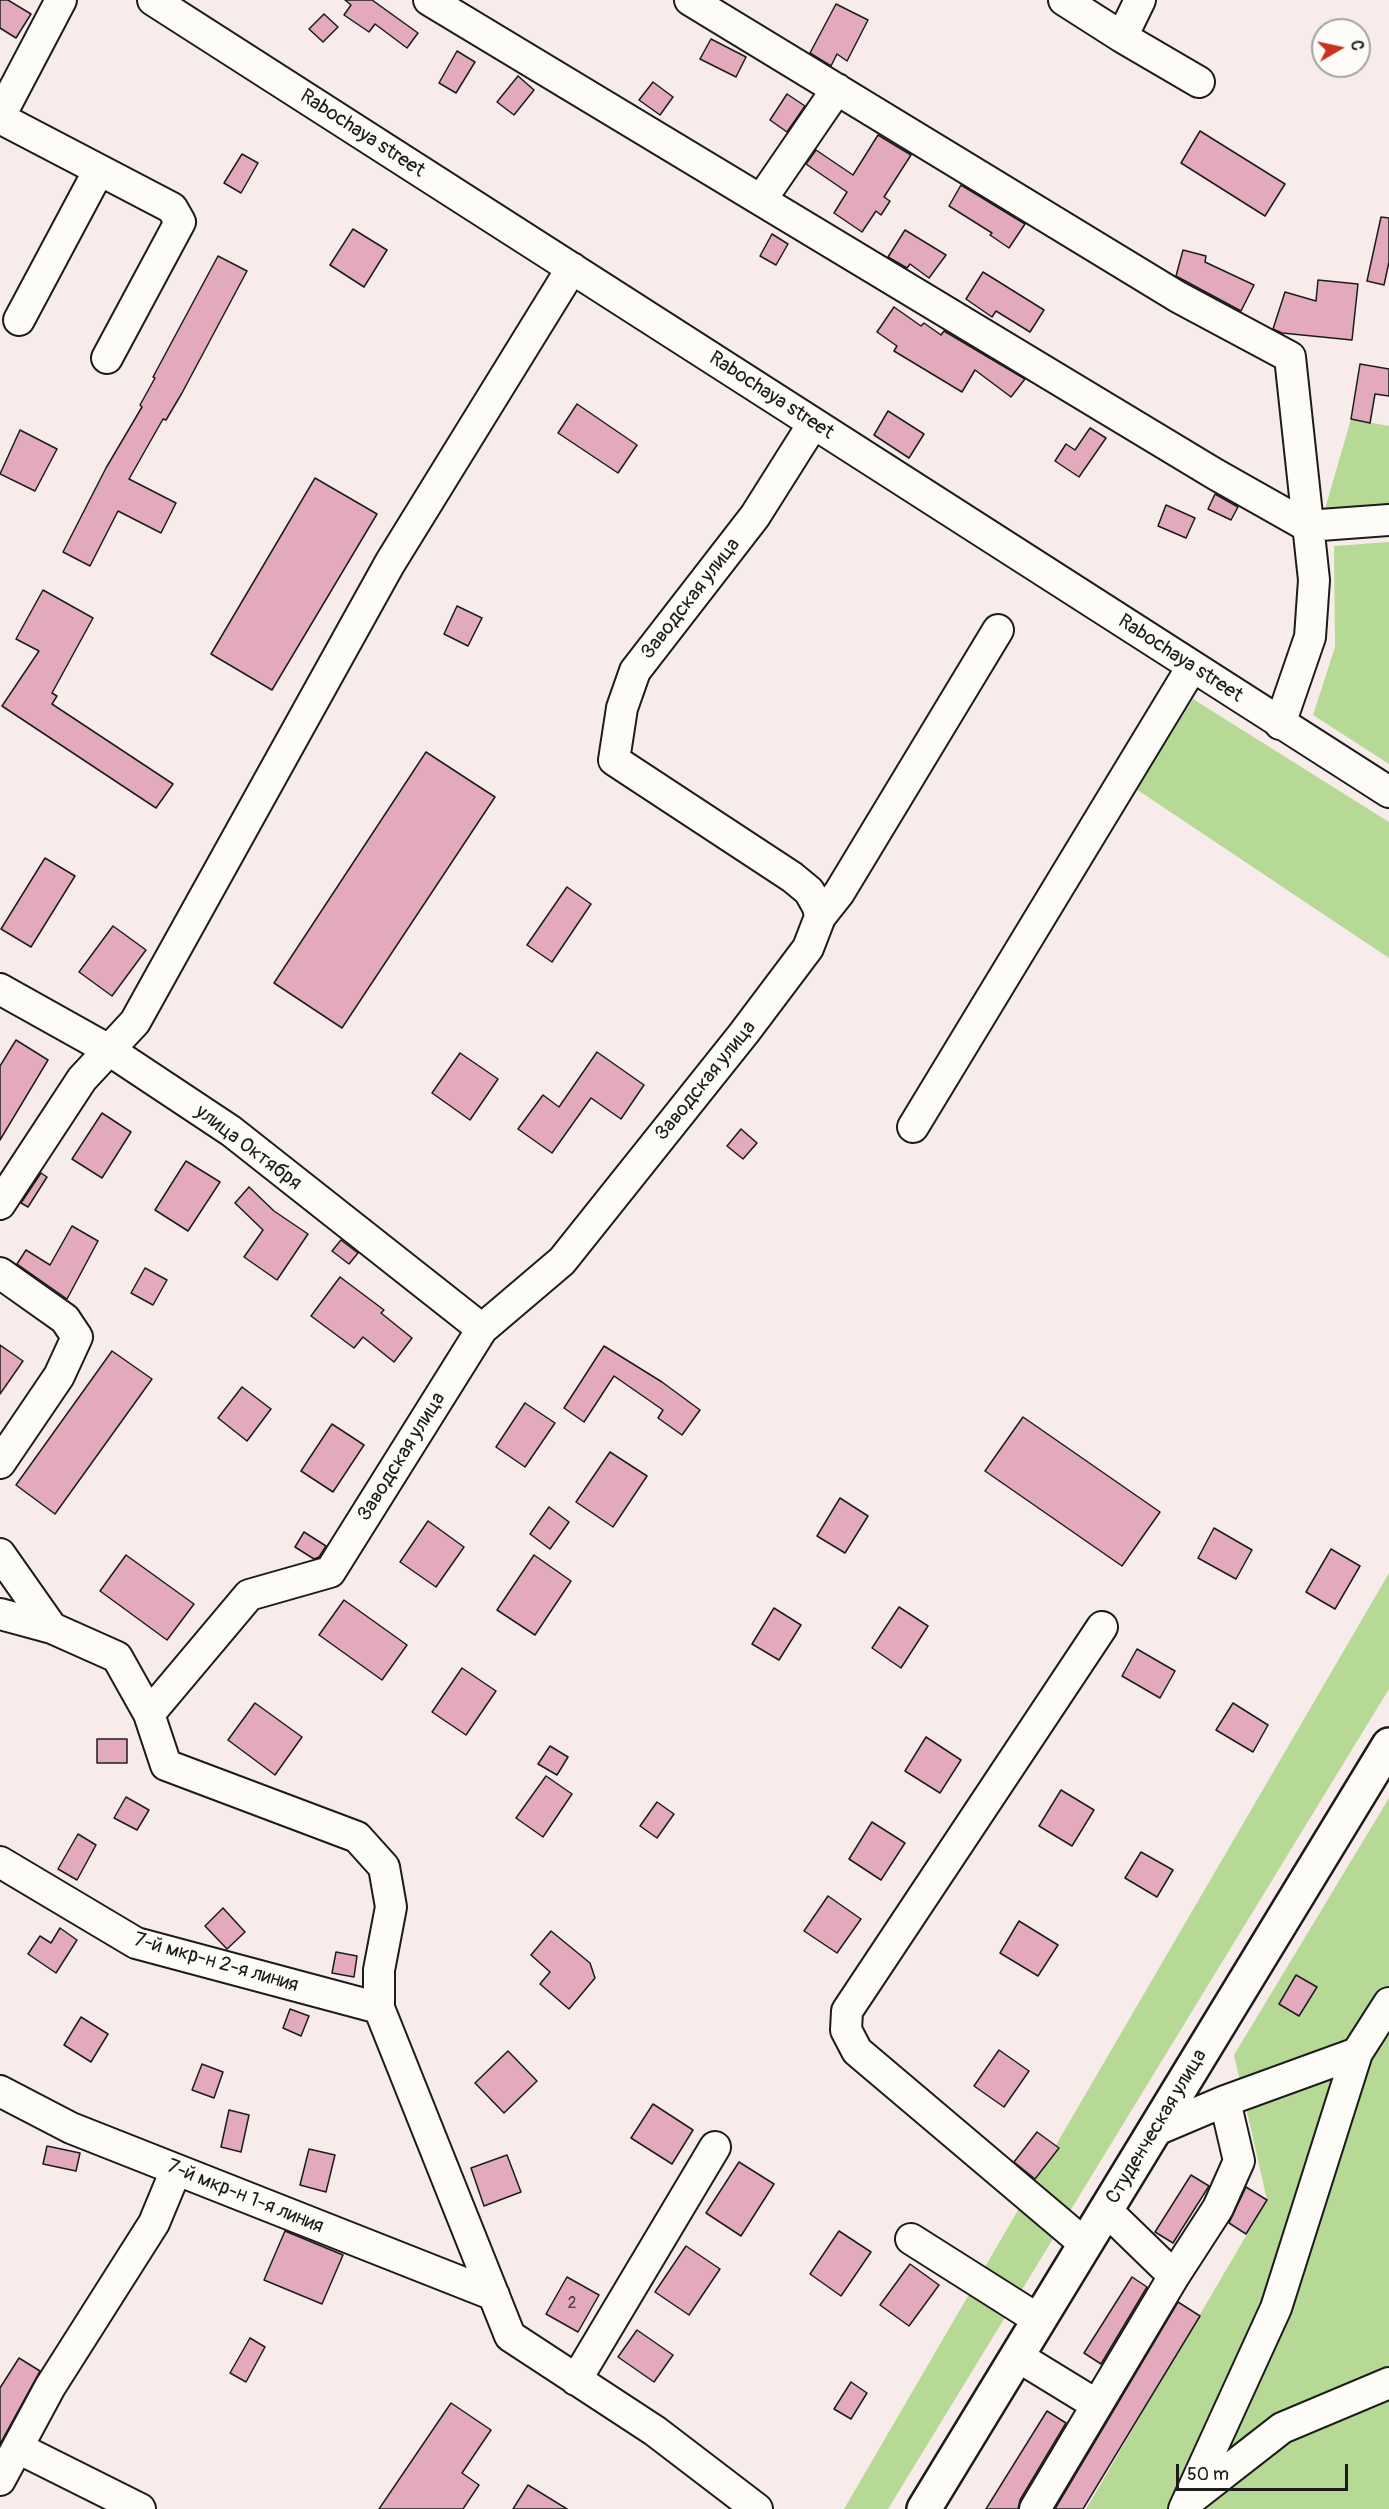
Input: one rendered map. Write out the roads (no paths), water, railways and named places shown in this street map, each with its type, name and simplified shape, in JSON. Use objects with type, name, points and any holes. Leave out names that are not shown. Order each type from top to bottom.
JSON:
[{"type":"main road","name":"Студенческая улица","points":[[924,2509],[1389,1745]]},
{"type":"street","points":[[61,0],[0,117],[172,208],[180,222],[106,358]]},
{"type":"street","name":"Rabochaya street","points":[[153,0],[1389,792]]},
{"type":"street","points":[[429,0],[1215,474],[1307,526],[1389,520]]},
{"type":"street","points":[[690,0],[1178,297],[1290,357],[1314,580],[1311,637],[1280,724]]},
{"type":"street","points":[[1064,0],[1199,82]]},
{"type":"street","points":[[1122,37],[1140,0]]},
{"type":"street","points":[[761,200],[837,89]]},
{"type":"street","points":[[20,320],[99,170]]},
{"type":"street","points":[[0,1204],[82,1079],[135,1022],[390,563],[572,268]]},
{"type":"street","name":"Заводская улица","points":[[148,1714],[249,1595],[330,1572],[482,1329],[562,1261],[801,959],[820,917],[813,898],[801,884],[614,760],[622,708],[635,671],[755,516],[813,424]]},
{"type":"street","points":[[820,917],[839,893],[998,630]]},
{"type":"street","points":[[913,1126],[1192,667]]},
{"type":"street","name":"улица Октября","points":[[0,989],[109,1050],[231,1131],[482,1329]]},
{"type":"street","points":[[0,1273],[65,1318],[77,1337],[59,1376],[0,1463]]},
{"type":"street","points":[[0,1554],[52,1628]]},
{"type":"street","points":[[0,1614],[52,1628],[117,1657],[148,1714],[166,1764],[357,1837],[384,1867],[391,1907],[379,1971],[379,2008],[510,2336],[655,2431],[757,2509]]},
{"type":"street","points":[[1085,2244],[858,2051],[846,2030],[847,2011],[1102,1627]]},
{"type":"street","name":"7-й мкр-н 2-я линия","points":[[0,1862],[136,1943],[379,2008]]},
{"type":"street","points":[[1185,2506],[1276,2308],[1357,2053],[1389,2003]]},
{"type":"street","points":[[1154,2131],[1225,2101],[1357,2053]]},
{"type":"street","name":"7-й мкр-н 1-я линия","points":[[0,2091],[71,2128],[494,2295]]},
{"type":"street","points":[[1035,2509],[1174,2276],[1218,2208],[1239,2161],[1225,2101]]},
{"type":"street","points":[[576,2380],[715,2147]]},
{"type":"street","points":[[0,2480],[50,2387],[154,2223],[176,2170]]},
{"type":"street","points":[[1106,2210],[1174,2276]]},
{"type":"street","points":[[911,2239],[1039,2320]]},
{"type":"street","points":[[1017,2356],[1097,2405]]},
{"type":"street","points":[[1185,2506],[1282,2428],[1389,2384]]},
{"type":"street","points":[[18,2448],[140,2509]]}]
